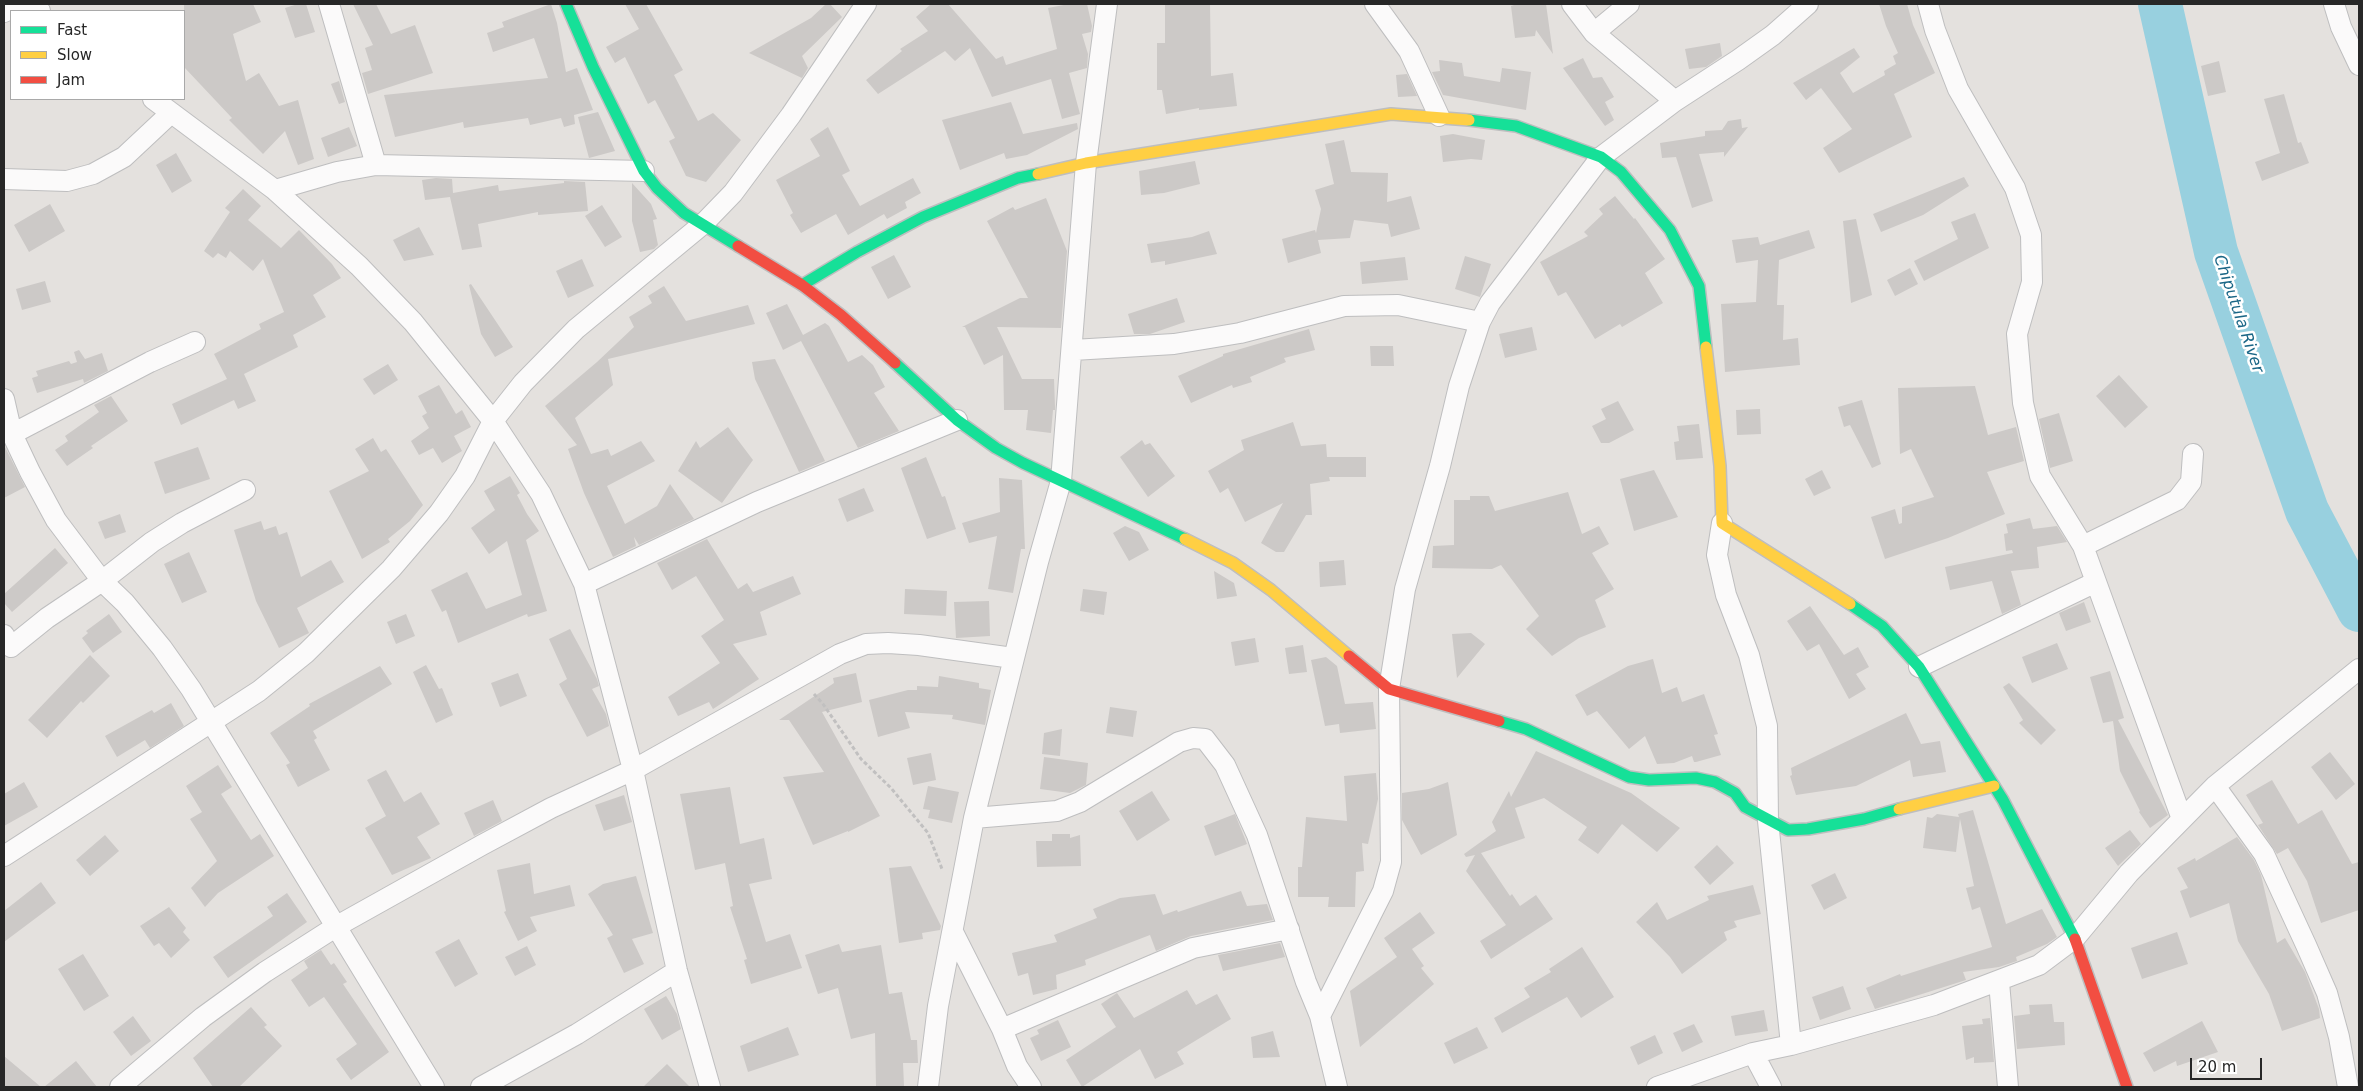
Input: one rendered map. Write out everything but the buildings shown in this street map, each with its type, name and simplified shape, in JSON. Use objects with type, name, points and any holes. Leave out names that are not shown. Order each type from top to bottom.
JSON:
[{"type":"street","points":[[4,12],[22,4]]},
{"type":"street","points":[[329,4],[376,165]]},
{"type":"street","points":[[566,4],[593,67],[644,170],[668,199],[703,224],[802,285],[841,314],[957,420],[996,448],[1061,481],[1143,517],[1233,562],[1271,590],[1389,689],[1526,729],[1629,776],[1649,780],[1696,778],[1715,782],[1735,794],[1745,807],[1788,830],[1808,829],[1864,818],[1928,800],[1994,786]]},
{"type":"street","points":[[4,856],[259,691],[306,653],[391,569],[439,513],[465,476],[494,421],[523,383],[576,329],[703,224],[733,192],[791,115],[866,4]]},
{"type":"street","points":[[928,1087],[938,1006],[974,818],[1013,658],[1061,481],[1086,163],[1107,4]]},
{"type":"street","points":[[1375,4],[1409,51],[1439,116]]},
{"type":"street","points":[[1572,4],[1594,34],[1675,101]]},
{"type":"street","points":[[1594,34],[1629,4]]},
{"type":"street","points":[[1320,1016],[1383,891],[1391,862],[1389,689],[1406,589],[1440,466],[1459,386],[1480,322],[1490,303],[1601,157],[1675,101],[1752,50],[1808,4]]},
{"type":"street","points":[[1928,4],[1935,30],[1958,89],[2015,188],[2031,234],[2032,282],[2017,334],[2023,403],[2040,476],[2083,546],[2182,819]]},
{"type":"street","points":[[2334,4],[2340,27],[2359,65]]},
{"type":"street","points":[[154,100],[275,190],[359,266],[413,322],[494,421],[540,494],[584,584],[633,770],[677,971],[710,1087]]},
{"type":"street","points":[[4,179],[67,181],[93,174],[124,157],[171,113]]},
{"type":"street","points":[[802,285],[884,237],[961,201],[1018,178],[1086,163],[1391,114],[1439,116],[1516,126],[1601,157],[1621,172],[1670,230],[1699,286],[1720,466],[1722,522],[1717,555],[1726,595],[1749,655],[1767,726],[1768,821],[1790,1045]]},
{"type":"street","points":[[275,190],[337,172],[376,165],[644,170]]},
{"type":"street","points":[[1072,350],[1174,344],[1240,333],[1344,306],[1398,305],[1480,322]]},
{"type":"street","points":[[12,434],[150,362],[195,342]]},
{"type":"street","points":[[4,399],[12,434],[56,520],[102,582],[125,603],[162,648],[191,689],[210,723],[337,926],[434,1087]]},
{"type":"street","points":[[584,584],[757,502],[957,420]]},
{"type":"street","points":[[2083,546],[2177,500],[2191,482],[2193,454]]},
{"type":"street","points":[[6,646],[102,582],[159,538],[245,490]]},
{"type":"street","points":[[1722,522],[1828,589],[1882,626],[1919,666],[1994,786],[2075,938],[2127,1087]]},
{"type":"street","points":[[1919,666],[2096,582]]},
{"type":"street","points":[[120,1087],[203,1017],[265,972],[337,926],[551,808],[633,770],[840,654],[866,644],[919,645],[1013,658]]},
{"type":"street","points":[[1657,1087],[1753,1054],[1934,1005],[2040,965],[2075,938],[2129,873],[2215,786],[2359,669]]},
{"type":"street","points":[[974,818],[1057,811],[1080,802],[1179,742],[1193,738],[1205,739],[1225,765],[1258,834],[1306,982],[1320,1016],[1336,1087]]},
{"type":"street","points":[[2215,786],[2264,854],[2306,945],[2327,993],[2339,1037],[2348,1087]]},
{"type":"street","points":[[1002,1029],[1193,948],[1289,929]]},
{"type":"street","points":[[953,932],[1002,1029],[1017,1066],[1031,1087]]},
{"type":"street","points":[[481,1087],[577,1034],[677,971]]},
{"type":"street","points":[[1999,982],[2008,1087]]},
{"type":"street","points":[[1753,1054],[1771,1087]]},
{"type":"path","points":[[796,677],[823,704],[861,759],[891,788],[928,833],[957,904]]},
{"type":"waterway","name":"Chiputula River","points":[[2160,4],[2216,252],[2307,511],[2359,610]]},
{"type":"traffic: fast","points":[[566,4],[593,67],[644,171],[657,188],[684,213],[738,246]]},
{"type":"traffic: fast","points":[[1469,120],[1516,126],[1601,157],[1621,172],[1670,230],[1699,286],[1706,347]]},
{"type":"traffic: fast","points":[[802,285],[857,252],[923,217],[1018,178],[1038,174]]},
{"type":"traffic: fast","points":[[895,363],[957,420],[996,448],[1023,463],[1185,539]]},
{"type":"traffic: fast","points":[[1850,604],[1882,626],[1919,667],[2003,800],[2075,939]]},
{"type":"traffic: fast","points":[[1499,721],[1526,729],[1629,777],[1649,780],[1696,778],[1715,782],[1735,793],[1745,807],[1788,830],[1808,829],[1864,819],[1899,809]]},
{"type":"traffic: slow","points":[[1038,174],[1086,163],[1391,114],[1469,120]]},
{"type":"traffic: slow","points":[[1706,347],[1720,466],[1722,523],[1850,604]]},
{"type":"traffic: slow","points":[[1185,539],[1233,563],[1271,590],[1349,656]]},
{"type":"traffic: slow","points":[[1899,809],[1994,786]]},
{"type":"traffic: jam","points":[[738,246],[802,285],[841,315],[895,363]]},
{"type":"traffic: jam","points":[[1349,656],[1389,689],[1499,721]]},
{"type":"traffic: jam","points":[[2075,939],[2127,1087]]}]
